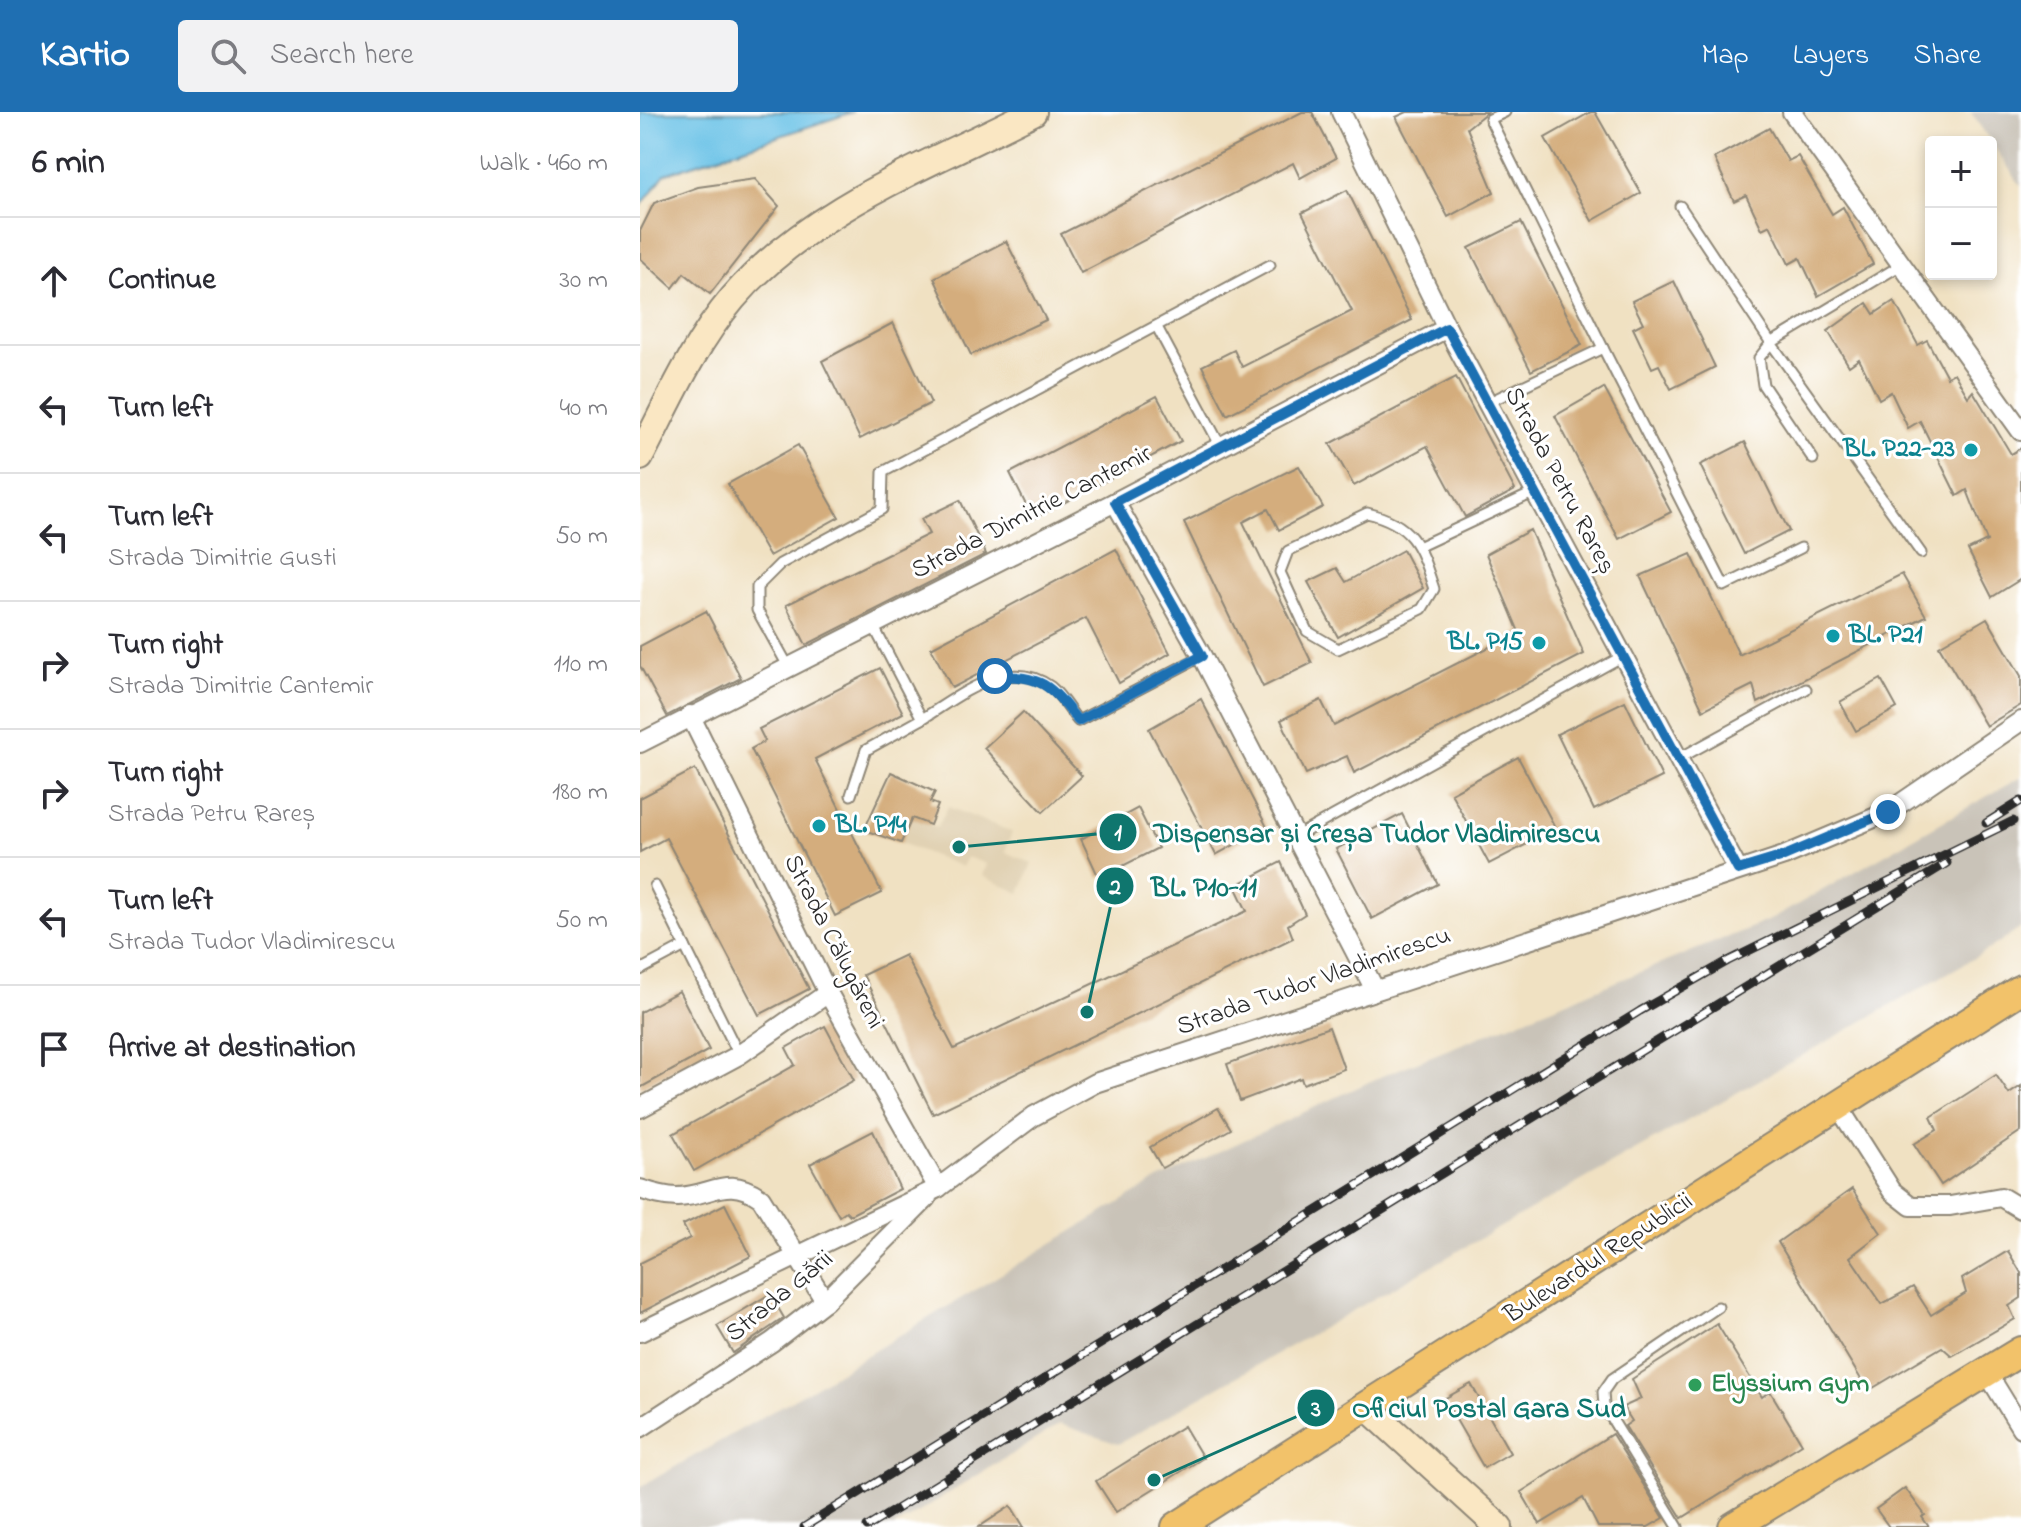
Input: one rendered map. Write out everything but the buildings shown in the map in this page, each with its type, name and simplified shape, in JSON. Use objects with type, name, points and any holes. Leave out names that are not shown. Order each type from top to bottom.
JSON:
[{"type":"main road","name":"Bulevardul Republicii","points":[[1183,1525],[2021,989]]},
{"type":"main road","points":[[1733,1527],[2021,1351]]},
{"type":"street","points":[[640,457],[699,345],[733,298],[777,254],[855,202],[1033,112]]},
{"type":"street","name":"Strada Petru Rareș","points":[[1341,112],[1447,328],[1738,870]]},
{"type":"street","points":[[1792,112],[2021,431]]},
{"type":"street","name":"Strada Dimitrie Cantemir","points":[[640,743],[1115,502],[1447,328]]},
{"type":"street","points":[[1115,502],[1202,656],[1374,988]]},
{"type":"street","name":"Strada Călugăreni","points":[[690,715],[828,993],[938,1188]]},
{"type":"street","name":"Strada Tudor Vladimirescu","points":[[640,1332],[938,1188],[1034,1116],[1095,1083],[1374,988],[1784,856],[1888,812],[2021,721]]},
{"type":"street","points":[[640,1108],[739,1055],[828,993]]},
{"type":"street","points":[[1838,1106],[1892,1191],[1911,1206],[1950,1206],[2001,1197],[2021,1209]]},
{"type":"street","points":[[640,1189],[680,1197],[730,1185],[741,1187],[761,1198],[825,1301]]},
{"type":"street","name":"Strada Gării","points":[[640,1428],[772,1342],[825,1301],[938,1188]]},
{"type":"street","points":[[1986,1371],[2021,1428]]},
{"type":"street","points":[[1367,1407],[1499,1527]]},
{"type":"lane","points":[[1505,112],[1490,119],[1724,586],[1801,548]]},
{"type":"lane","points":[[1680,206],[1771,343],[1921,553]]},
{"type":"lane","points":[[788,666],[757,610],[757,587],[780,564],[882,509],[883,472],[1270,265]]},
{"type":"lane","points":[[1813,459],[1763,385],[1759,358],[1771,343],[1901,265]]},
{"type":"lane","points":[[1157,327],[1220,445]]},
{"type":"lane","points":[[1487,403],[1603,348]]},
{"type":"lane","points":[[1420,546],[1535,492]]},
{"type":"lane","points":[[1367,513],[1393,519],[1420,546],[1434,589],[1422,609],[1338,649],[1307,631],[1280,572],[1288,551],[1367,513]]},
{"type":"lane","points":[[873,625],[922,719]]},
{"type":"lane","points":[[851,795],[866,750],[995,676],[1037,679],[1054,689],[1078,721],[1202,656]]},
{"type":"lane","points":[[1297,836],[1623,656]]},
{"type":"lane","points":[[1678,759],[1806,689]]},
{"type":"lane","points":[[655,886],[739,1055]]},
{"type":"lane","points":[[640,970],[685,946]]},
{"type":"lane","points":[[1678,1527],[1604,1406],[1603,1392],[1612,1379],[1718,1307]]},
{"type":"shaded area","points":[[2021,112],[2021,186],[1997,151],[1997,136],[1987,136],[1972,114]]},
{"type":"shaded area","points":[[2021,777],[2021,928],[1983,953],[1118,1444],[1060,1424],[894,1527],[640,1527],[640,1487],[806,1392],[1154,1182],[1382,1076],[1772,919]]},
{"type":"shaded area","points":[[948,807],[1012,832],[1005,852],[1032,863],[1020,893],[982,876],[986,864],[967,857],[962,867],[901,843],[912,818],[937,827]]},
{"type":"water","points":[[640,112],[853,112],[665,174],[640,207]]},
{"type":"railway","points":[[1986,823],[2021,801]]},
{"type":"railway","points":[[804,1527],[1640,1011],[1728,961],[2013,821]]},
{"type":"railway","points":[[867,1527],[1947,863]]},
{"type":"place","name":"BL. P22-23","points":[[1971,450]]},
{"type":"place","name":"BL. P21","points":[[1833,636]]},
{"type":"place","name":"BL. P15","points":[[1539,643]]},
{"type":"place","name":"BL. P14","points":[[819,826]]},
{"type":"place","name":"Dispensar și Creșa Tudor Vladimirescu","points":[[959,847]]},
{"type":"place","name":"BL. P10-11","points":[[1087,1012]]},
{"type":"place","name":"Elyssium Gym","points":[[1695,1385]]},
{"type":"place","name":"Oficiul Postal Gara Sud","points":[[1154,1480]]},
{"type":"route","points":[[995,676],[1037,679],[1054,689],[1078,721],[1202,656],[1115,502],[1447,328],[1738,870],[1784,856],[1888,812]]}]
